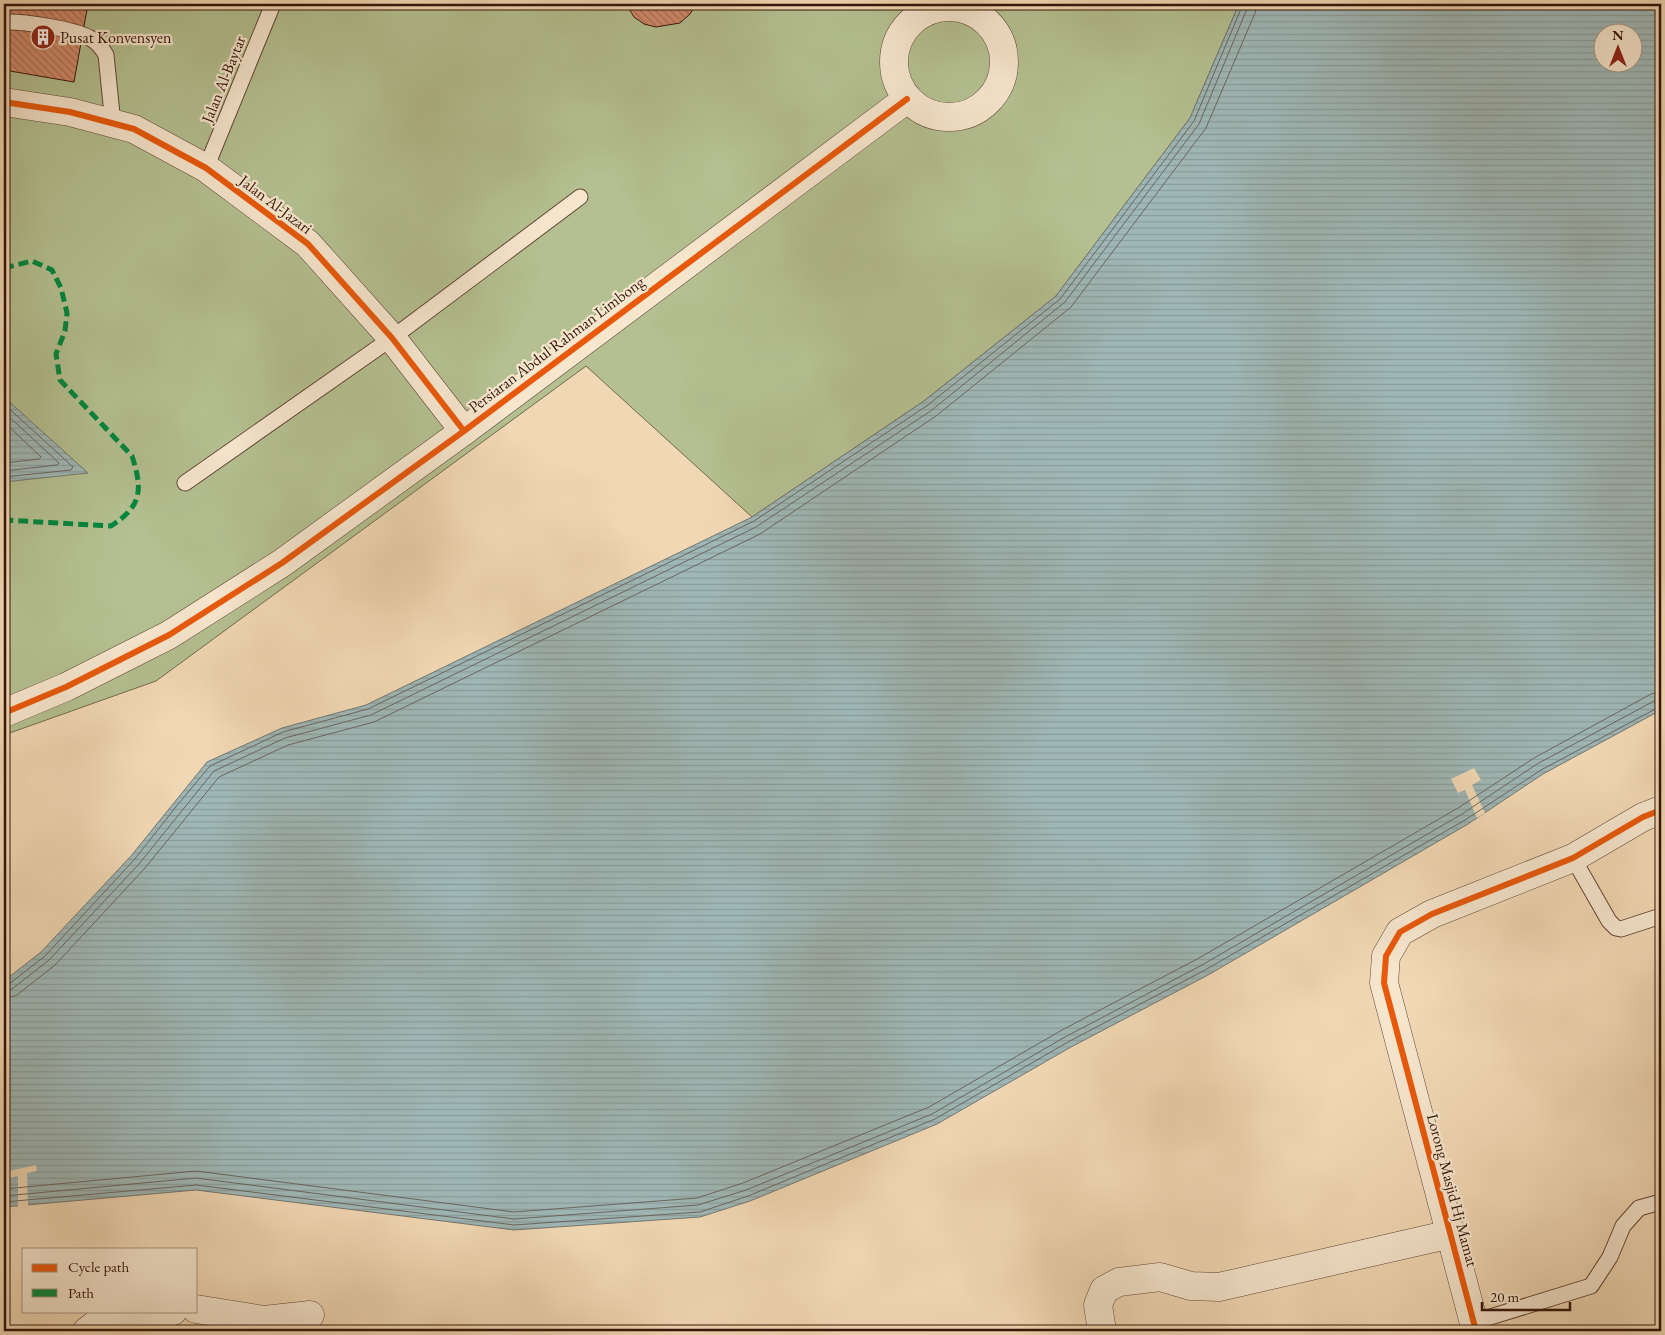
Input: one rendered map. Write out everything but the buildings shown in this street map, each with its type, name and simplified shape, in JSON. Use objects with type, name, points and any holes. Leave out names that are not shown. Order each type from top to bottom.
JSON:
[{"type":"street","points":[[946,7],[964,9],[980,16],[993,28],[1001,43],[1005,60],[1003,77],[995,92],[984,105],[969,114],[952,118],[936,116],[920,110],[907,99],[897,84],[894,66],[895,49],[902,33],[914,20],[929,11],[946,7]]},
{"type":"street","name":"Persiaran Abdul Rahman Limbong","points":[[4,713],[66,687],[169,635],[282,563],[464,430],[907,99]]},
{"type":"street","name":"Jalan Al-Jazari","points":[[4,102],[70,112],[134,130],[206,168],[308,244],[392,338],[464,430]]},
{"type":"street","name":"Lorong Masjid Hj Mamat","points":[[1475,1327],[1402,1057],[1384,983],[1386,956],[1400,932],[1432,914],[1573,858],[1643,817],[1661,810]]},
{"type":"street","points":[[1102,1331],[1098,1305],[1104,1290],[1120,1282],[1160,1277],[1191,1286],[1219,1287],[1451,1234]]},
{"type":"street","points":[[198,1309],[264,1320],[310,1315]]},
{"type":"street","points":[[87,1331],[104,1318],[158,1315],[169,1312]]},
{"type":"lane","name":"Jalan Al-Baytar","points":[[206,168],[273,4]]},
{"type":"lane","points":[[4,22],[78,33],[100,46],[106,55],[113,124]]},
{"type":"lane","points":[[185,484],[392,338],[580,197]]},
{"type":"lane","points":[[1573,858],[1609,921],[1616,928],[1661,916]]},
{"type":"lane","points":[[1475,1327],[1591,1286],[1610,1257],[1623,1226],[1639,1208],[1661,1202]]},
{"type":"green space","points":[[4,4],[1239,4],[1190,118],[1056,296],[924,401],[752,517],[586,366],[156,681],[4,735]]},
{"type":"water","points":[[1239,4],[1661,4],[1661,710],[1543,774],[1468,824],[1208,975],[1071,1047],[937,1124],[750,1201],[700,1217],[514,1230],[196,1190],[4,1207],[4,981],[41,952],[131,856],[207,762],[282,728],[366,705],[752,517],[924,401],[1056,296],[1190,118]]},
{"type":"water","points":[[4,397],[88,473],[4,482]]},
{"type":"pier","points":[[1474,768],[1481,780],[1472,785],[1485,813],[1477,818],[1465,790],[1458,793],[1451,779]]},
{"type":"pier","points":[[36,1165],[37,1171],[27,1173],[28,1207],[18,1208],[18,1176],[10,1178],[9,1171]]},
{"type":"marked path","points":[[4,268],[32,261],[52,270],[61,288],[67,313],[65,331],[56,354],[60,380],[132,456],[138,478],[137,496],[134,504],[121,519],[111,526],[4,520]]},
{"type":"cycle path","points":[[4,713],[66,687],[169,635],[282,563],[464,431],[907,99]]},
{"type":"cycle path","points":[[4,102],[70,112],[134,129],[206,168],[308,244],[392,338],[464,431]]},
{"type":"cycle path","points":[[1476,1331],[1384,983],[1386,956],[1400,932],[1432,914],[1573,858],[1643,817],[1661,810]]},
{"type":"place","name":"Pusat Konvensyen","points":[[43,37]]}]
